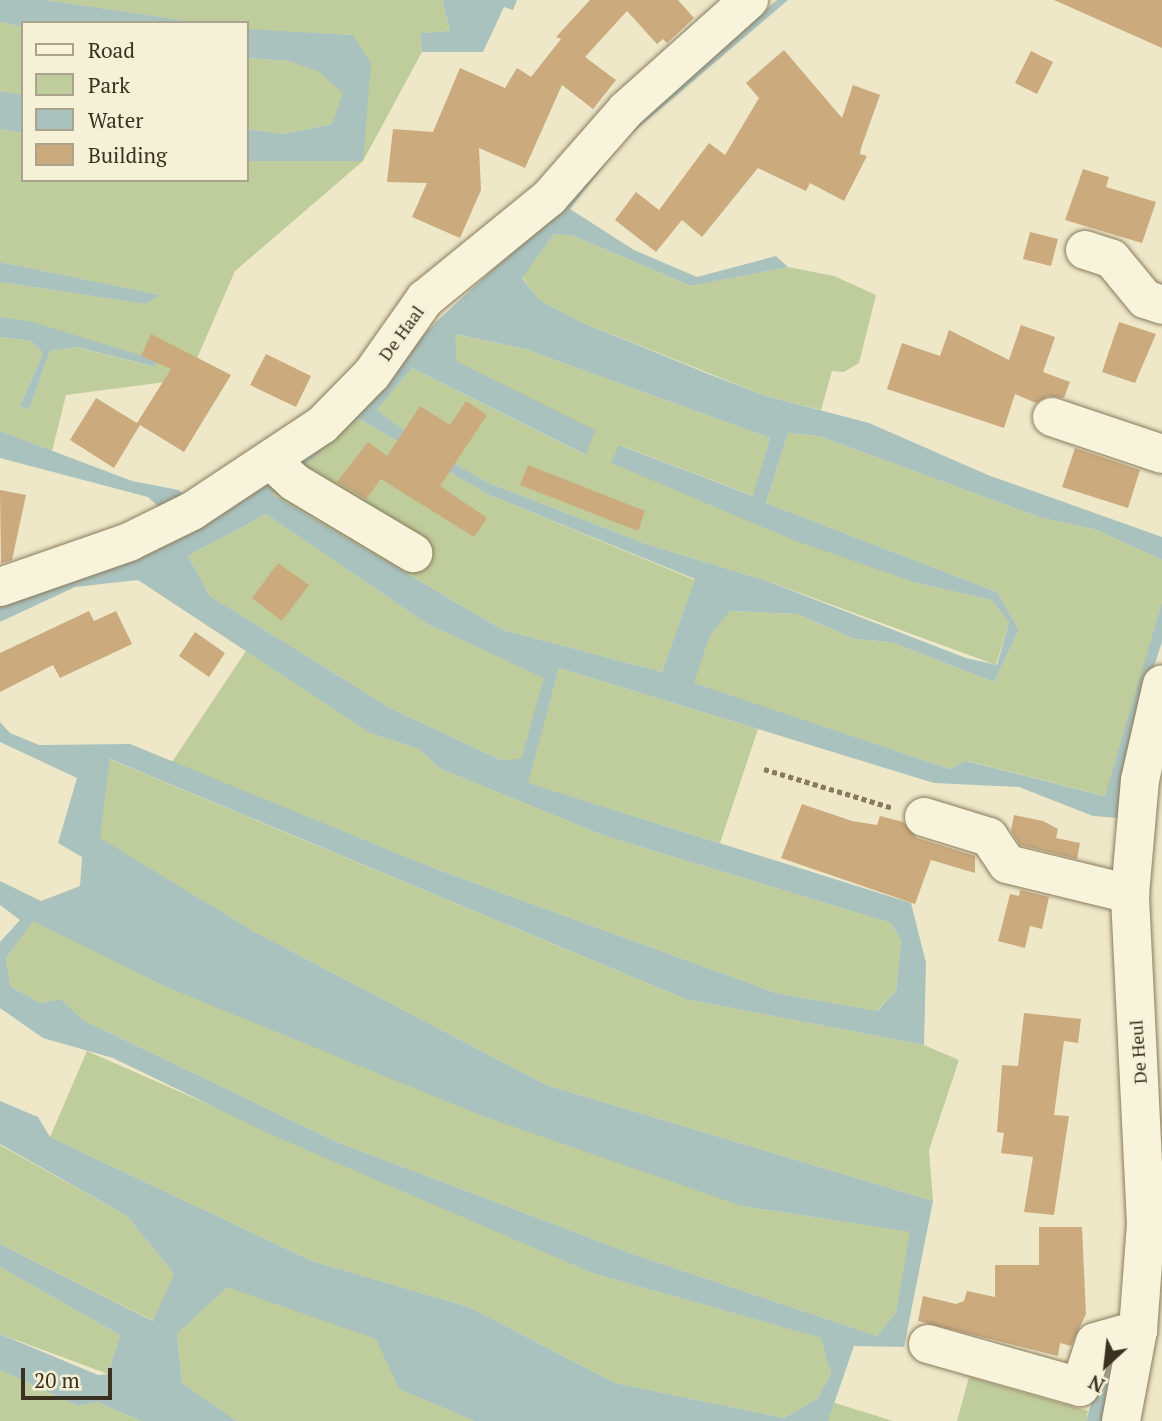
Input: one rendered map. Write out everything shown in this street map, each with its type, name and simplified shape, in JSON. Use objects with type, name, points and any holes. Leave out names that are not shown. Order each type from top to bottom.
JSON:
[{"type":"street","name":"De Haal","points":[[0,587],[129,542],[280,470],[372,374],[425,299],[549,198],[626,110],[749,0]]},
{"type":"street","points":[[1085,250],[1112,260],[1145,299],[1162,305]]},
{"type":"street","points":[[1052,417],[1162,454]]},
{"type":"street","points":[[280,470],[413,553]]},
{"type":"street","name":"De Heul","points":[[1121,1421],[1138,1330],[1146,1224],[1130,894],[1140,780],[1162,684]]},
{"type":"street","points":[[924,817],[989,837],[1007,864],[1130,894]]},
{"type":"street","points":[[929,1344],[1080,1387],[1095,1342],[1138,1330]]},
{"type":"path","points":[[764,769],[924,817]]},
{"type":"green space","points":[[46,0],[442,0],[450,31],[420,33],[422,52],[363,161],[353,35],[249,30],[248,21],[188,21]]},
{"type":"green space","points":[[0,22],[21,27],[21,95],[0,91]]},
{"type":"green space","points":[[248,58],[289,61],[320,72],[344,93],[332,124],[283,134],[248,129]]},
{"type":"green space","points":[[0,129],[21,133],[21,182],[248,182],[248,161],[363,161],[235,271],[188,379],[66,395],[52,451],[0,431],[0,337],[31,341],[43,353],[20,406],[29,410],[50,351],[75,347],[154,367],[155,360],[0,317],[0,282],[145,304],[159,295],[0,262]]},
{"type":"green space","points":[[554,234],[574,236],[691,286],[788,267],[834,276],[876,295],[859,363],[844,372],[832,371],[821,410],[766,396],[579,321],[540,300],[522,277]]},
{"type":"green space","points":[[454,334],[525,349],[770,438],[754,496],[620,445],[612,463],[917,583],[991,600],[1009,622],[996,665],[767,581],[646,544],[489,483],[431,450],[377,410],[412,368],[585,455],[594,430],[457,361]]},
{"type":"green space","points":[[358,418],[487,494],[695,580],[662,672],[503,630],[271,493]]},
{"type":"green space","points":[[788,433],[819,436],[1042,518],[1097,530],[1162,560],[1162,602],[1106,796],[967,761],[950,769],[693,683],[710,635],[729,611],[797,614],[855,639],[891,642],[994,682],[1019,630],[997,592],[766,503]]},
{"type":"green space","points":[[266,514],[427,624],[545,678],[521,760],[501,760],[392,709],[210,596],[188,556]]},
{"type":"green space","points":[[246,651],[370,733],[419,749],[439,768],[602,835],[891,923],[901,941],[896,991],[876,1011],[776,993],[436,869],[172,762]]},
{"type":"green space","points":[[559,668],[758,729],[720,843],[527,783]]},
{"type":"green space","points":[[109,759],[685,999],[924,1045],[959,1060],[929,1150],[933,1201],[546,1085],[255,932],[99,838]]},
{"type":"green space","points":[[33,920],[164,986],[742,1206],[911,1232],[896,1312],[877,1336],[627,1252],[337,1142],[83,1020],[61,999],[41,1003],[11,987],[6,958]]},
{"type":"green space","points":[[87,1051],[592,1273],[822,1338],[831,1374],[817,1399],[784,1418],[615,1383],[469,1307],[312,1261],[50,1137]]},
{"type":"green space","points":[[0,1145],[127,1216],[174,1274],[154,1321],[0,1244]]},
{"type":"green space","points":[[0,1267],[120,1335],[108,1374],[0,1334]]},
{"type":"green space","points":[[227,1286],[377,1339],[399,1389],[474,1421],[237,1421],[182,1383],[177,1334]]},
{"type":"green space","points":[[0,1370],[78,1406],[97,1402],[141,1421],[0,1421]]},
{"type":"green space","points":[[969,1377],[1088,1411],[1086,1421],[957,1421]]},
{"type":"green space","points":[[832,1402],[893,1421],[828,1421]]},
{"type":"water","points":[[0,0],[46,0],[188,21],[21,21],[21,27],[0,22]]},
{"type":"water","points":[[442,0],[517,0],[513,10],[504,7],[483,52],[422,52],[420,33],[450,31]]},
{"type":"water","points":[[777,0],[788,0],[623,141],[570,209],[634,250],[697,277],[776,256],[788,267],[691,286],[574,236],[554,234],[522,278],[540,300],[579,321],[766,396],[869,423],[988,475],[1162,537],[1162,560],[1097,530],[1042,518],[819,436],[788,433],[766,503],[997,592],[1019,630],[994,682],[891,642],[855,639],[797,614],[730,611],[710,635],[694,683],[950,769],[966,761],[1105,796],[1162,602],[1162,642],[1132,734],[1119,818],[1093,816],[1019,787],[934,783],[559,668],[528,783],[911,903],[926,963],[924,1045],[685,999],[110,759],[100,838],[255,932],[546,1085],[933,1201],[904,1347],[854,1346],[828,1421],[474,1421],[399,1389],[376,1339],[227,1287],[177,1334],[182,1383],[237,1421],[141,1421],[97,1402],[78,1406],[0,1370],[0,1334],[98,1375],[108,1374],[120,1335],[0,1267],[0,1244],[153,1321],[174,1274],[127,1216],[0,1144],[0,1101],[38,1117],[50,1137],[312,1261],[469,1307],[615,1383],[784,1418],[817,1399],[831,1374],[821,1338],[592,1273],[270,1134],[113,1058],[43,1038],[0,1008],[0,942],[20,920],[0,905],[0,881],[41,901],[80,886],[82,857],[58,843],[77,778],[0,742],[0,722],[10,733],[39,745],[130,744],[436,869],[776,993],[877,1011],[896,991],[901,941],[891,923],[602,835],[439,768],[419,749],[370,733],[138,580],[75,587],[0,622],[0,603],[162,510],[148,497],[0,458],[0,431],[132,481],[179,490],[204,517],[341,424],[436,322],[564,204],[662,98]],"holes":[[[455,334],[525,349],[770,438],[753,496],[619,445],[611,463],[796,541],[917,583],[991,600],[1009,622],[997,665],[966,658],[767,581],[646,544],[489,483],[431,450],[377,410],[412,368],[586,455],[595,430],[457,361]],[[358,418],[487,494],[695,579],[662,672],[503,630],[272,494]],[[266,514],[427,624],[544,678],[521,759],[501,760],[392,709],[210,596],[188,556]],[[33,921],[164,986],[480,1115],[742,1206],[910,1232],[896,1312],[877,1336],[627,1252],[337,1142],[83,1020],[61,999],[41,1003],[11,987],[6,958]]]},
{"type":"water","points":[[248,29],[353,35],[371,64],[363,161],[248,161],[248,129],[283,134],[332,124],[343,93],[319,72],[289,61],[248,58]]},
{"type":"water","points":[[0,91],[21,95],[21,133],[0,129]]},
{"type":"water","points":[[0,262],[160,295],[145,304],[0,282]]},
{"type":"water","points":[[0,317],[29,321],[156,360],[155,367],[76,347],[50,351],[29,410],[20,406],[43,353],[31,341],[0,337]]},
{"type":"water","points":[[1116,1361],[1107,1421],[1086,1421],[1099,1377]]},
{"type":"building","points":[[590,0],[678,0],[694,18],[667,43],[663,39],[657,44],[627,11],[585,57],[616,80],[593,109],[562,85],[525,168],[479,148],[481,190],[460,238],[412,217],[427,183],[387,182],[393,129],[433,132],[460,68],[505,88],[517,68],[531,77],[561,39],[556,37]]},
{"type":"building","points":[[1054,0],[1162,0],[1162,48]]},
{"type":"building","points":[[784,50],[842,118],[853,85],[880,95],[861,148],[860,154],[867,156],[844,201],[810,183],[806,191],[758,168],[702,237],[682,220],[656,252],[615,220],[636,192],[659,210],[709,143],[725,155],[759,98],[746,83]]},
{"type":"building","points":[[1031,51],[1053,62],[1037,94],[1015,83]]},
{"type":"building","points":[[1083,169],[1109,177],[1106,187],[1156,202],[1142,243],[1065,220]]},
{"type":"building","points":[[1030,232],[1058,239],[1051,266],[1023,259]]},
{"type":"building","points":[[1119,322],[1156,334],[1135,383],[1102,372]]},
{"type":"building","points":[[1021,325],[1055,337],[1043,372],[1070,382],[1064,398],[1048,396],[1036,403],[1015,394],[1004,428],[887,389],[902,343],[940,356],[949,330],[1009,360]]},
{"type":"building","points":[[151,334],[231,375],[184,452],[140,425],[114,468],[70,440],[96,398],[137,423],[171,369],[141,356]]},
{"type":"building","points":[[266,354],[311,376],[296,407],[250,385]]},
{"type":"building","points":[[466,401],[487,415],[440,486],[487,518],[474,537],[381,479],[366,499],[337,482],[368,442],[387,456],[420,406],[450,425]]},
{"type":"building","points":[[1075,448],[1140,470],[1128,508],[1062,487]]},
{"type":"building","points":[[528,465],[645,511],[638,531],[520,485]]},
{"type":"building","points":[[0,490],[26,495],[12,560],[1,563]]},
{"type":"building","points":[[278,563],[309,585],[282,621],[252,598]]},
{"type":"building","points":[[89,611],[94,621],[116,611],[132,644],[60,678],[53,665],[0,692],[0,653]]},
{"type":"building","points":[[195,632],[225,653],[209,677],[179,656]]},
{"type":"building","points":[[802,804],[852,821],[877,825],[880,816],[903,822],[917,838],[975,856],[975,873],[931,860],[915,904],[781,858]]},
{"type":"building","points":[[1014,815],[1043,821],[1058,829],[1056,838],[1080,843],[1077,859],[1020,845],[1011,831]]},
{"type":"building","points":[[1020,890],[1049,897],[1042,929],[1030,926],[1025,948],[998,941],[1010,894],[1019,896]]},
{"type":"building","points":[[1024,1013],[1081,1019],[1078,1043],[1064,1041],[1054,1115],[1069,1116],[1054,1215],[1024,1212],[1033,1157],[1001,1153],[1004,1133],[997,1132],[1002,1065],[1018,1066]]},
{"type":"building","points":[[1039,1227],[1082,1227],[1086,1314],[1071,1346],[1060,1343],[1058,1356],[918,1321],[923,1296],[956,1304],[964,1301],[967,1291],[995,1297],[995,1265],[1039,1265]]}]
